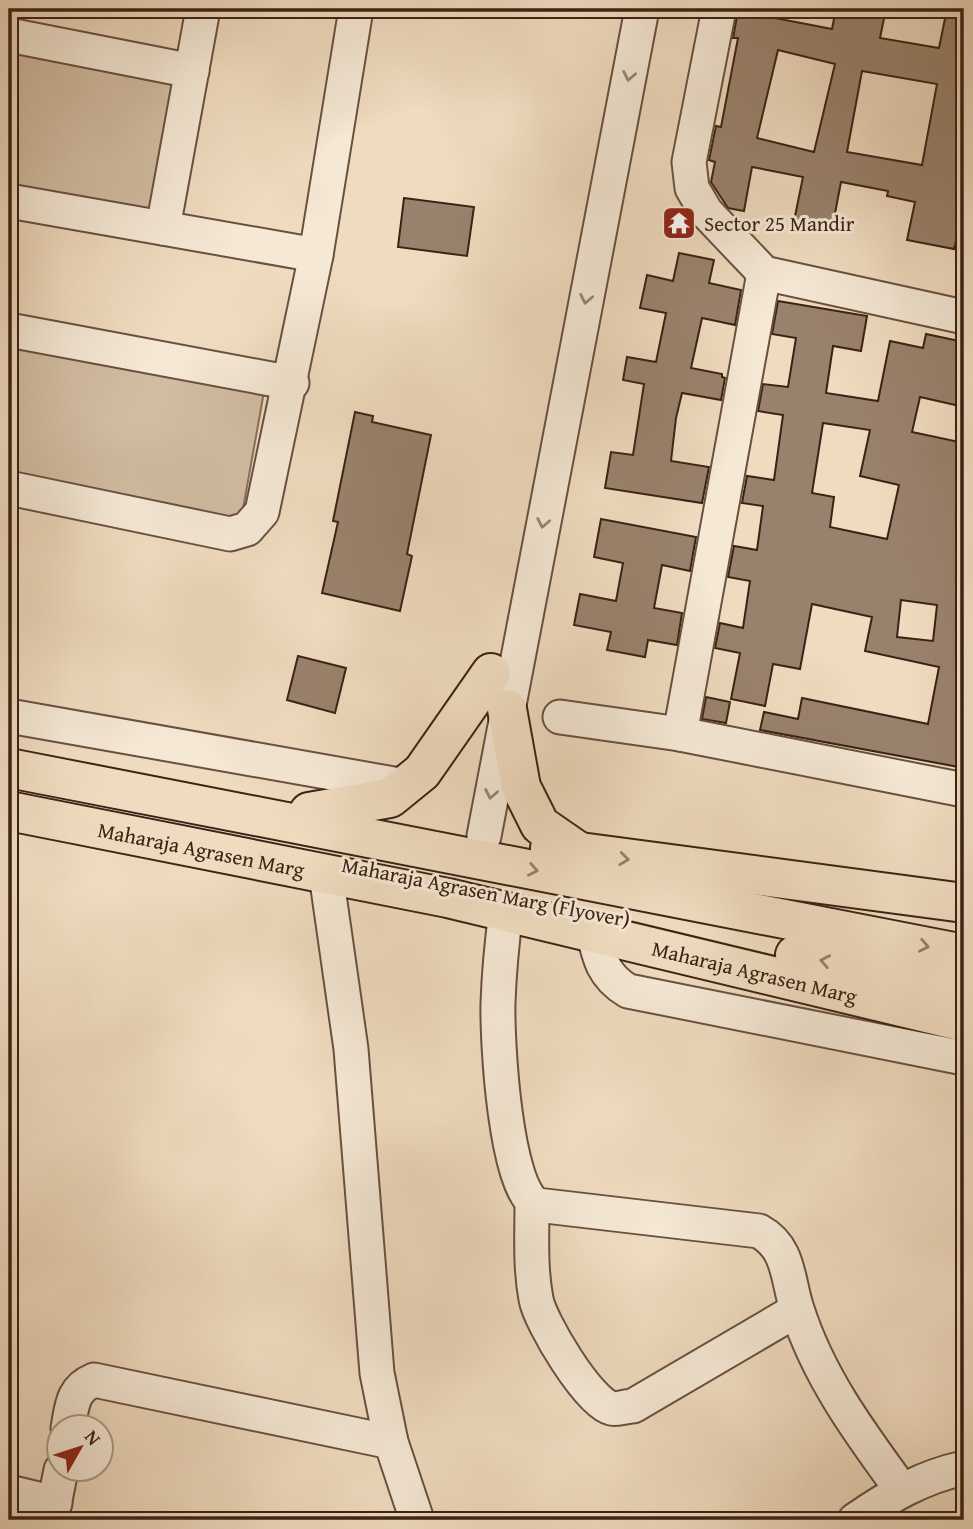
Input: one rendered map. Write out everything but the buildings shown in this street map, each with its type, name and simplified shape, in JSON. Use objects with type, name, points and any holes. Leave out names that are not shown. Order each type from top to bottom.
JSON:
[{"type":"main road","points":[[309,812],[390,798],[422,772],[491,673]]},
{"type":"main road","points":[[507,709],[521,788],[540,825],[582,854]]},
{"type":"main road","points":[[9,758],[309,812],[473,834],[582,854],[964,903]]},
{"type":"main road","name":"Maharaja Agrasen Marg (Flyover)","points":[[9,768],[964,954]]},
{"type":"main road","name":"Maharaja Agrasen Marg (Flyover)","points":[[9,795],[964,988]]},
{"type":"main road","name":"Maharaja Agrasen Marg","points":[[9,811],[506,911],[964,1022]]},
{"type":"main road","points":[[770,916],[895,913],[964,927]]},
{"type":"main road","points":[[877,972],[964,1008]]},
{"type":"street","points":[[163,228],[203,9]]},
{"type":"street","points":[[9,488],[230,534],[247,528],[262,512],[292,383],[316,255],[356,9]]},
{"type":"street","points":[[473,834],[491,673],[619,9]]},
{"type":"street","points":[[473,834],[507,709],[642,9]]},
{"type":"street","points":[[719,9],[689,162],[692,188],[706,212],[764,273],[964,317]]},
{"type":"street","points":[[9,36],[192,71]]},
{"type":"street","points":[[9,201],[316,255]]},
{"type":"street","points":[[680,734],[764,273]]},
{"type":"street","points":[[9,330],[292,383]]},
{"type":"street","points":[[9,716],[405,786]]},
{"type":"street","points":[[560,717],[680,734],[964,790]]},
{"type":"street","points":[[326,874],[351,1049],[377,1373],[391,1442],[417,1520]]},
{"type":"street","points":[[506,911],[498,1007],[503,1085],[516,1171],[522,1190],[533,1203],[531,1271],[537,1304],[593,1397],[612,1408],[633,1405],[797,1310]]},
{"type":"street","points":[[593,931],[601,967],[611,981],[628,991],[964,1058]]},
{"type":"street","points":[[533,1203],[759,1231],[773,1239],[783,1255],[797,1310],[822,1371],[856,1427],[901,1489]]},
{"type":"street","points":[[70,1414],[74,1395],[81,1385],[94,1380],[391,1442]]},
{"type":"street","points":[[855,1520],[901,1489],[939,1474],[964,1468]]},
{"type":"street","points":[[9,1492],[53,1511],[58,1484]]},
{"type":"shaded area","points":[[9,48],[179,80],[154,215],[9,188]]},
{"type":"shaded area","points":[[9,338],[265,386],[241,520],[9,477]]},
{"type":"place","name":"Sector 25 Mandir","points":[[679,223]]}]
